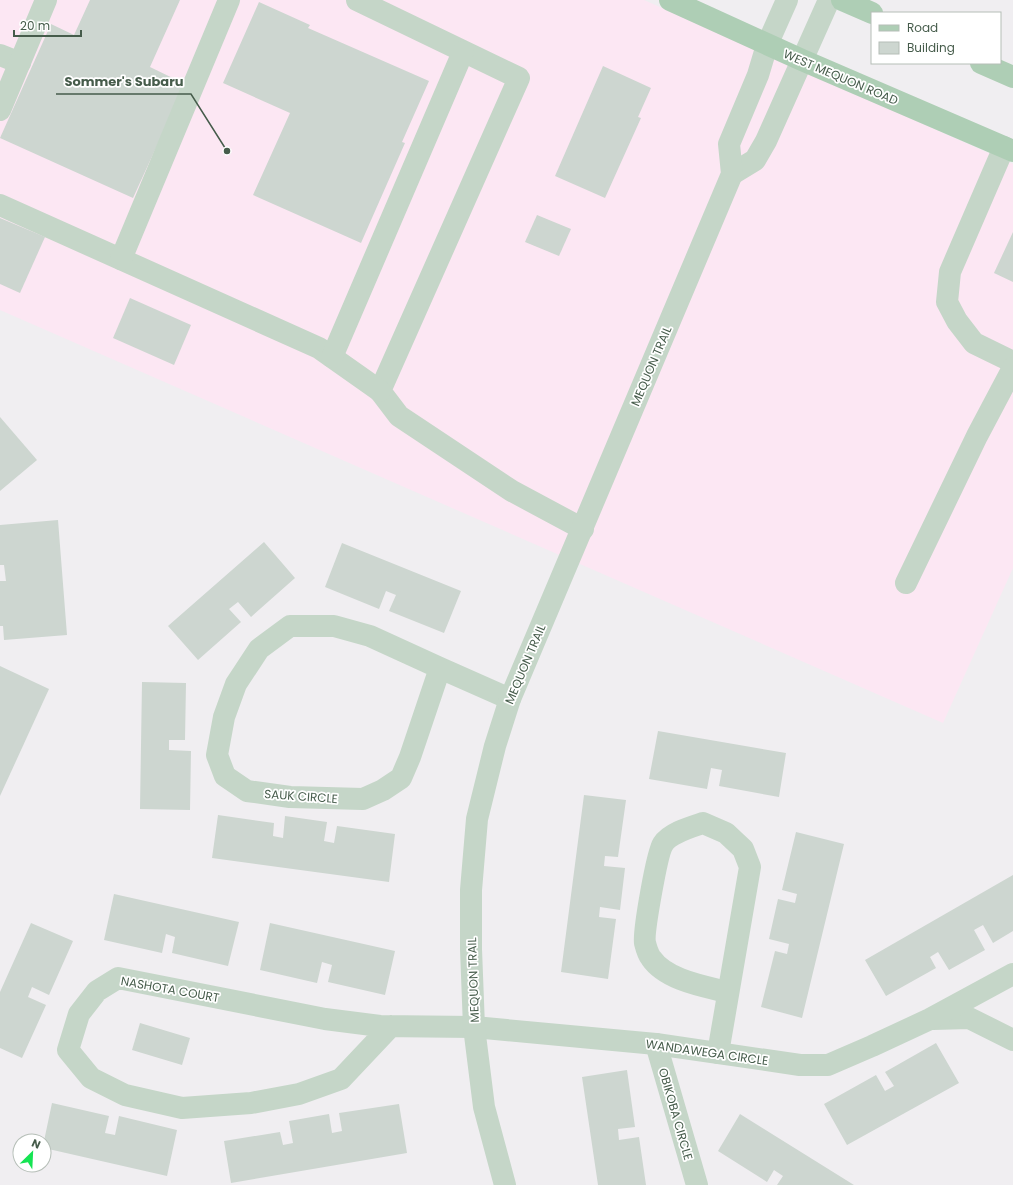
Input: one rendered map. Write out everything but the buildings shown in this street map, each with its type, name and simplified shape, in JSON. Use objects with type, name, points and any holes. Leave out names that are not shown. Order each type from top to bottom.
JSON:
[{"type":"main road","name":"WEST MEQUON ROAD","points":[[670,0],[767,45],[1008,149]]},
{"type":"main road","points":[[842,0],[871,13]]},
{"type":"main road","points":[[983,64],[1013,77]]},
{"type":"street","points":[[0,110],[10,59],[46,0]]},
{"type":"street","points":[[121,259],[229,0]]},
{"type":"street","points":[[357,0],[519,78],[380,391]]},
{"type":"street","name":"MEQUON TRAIL","points":[[506,1185],[484,1108],[474,1027],[471,949],[471,890],[477,819],[495,746],[510,699],[732,174],[729,144],[758,75],[767,45],[787,0]]},
{"type":"street","points":[[732,174],[755,160],[766,141],[829,0]]},
{"type":"street","points":[[332,357],[463,52]]},
{"type":"street","points":[[1008,149],[950,272],[947,302],[957,321],[974,343],[1013,362]]},
{"type":"street","points":[[0,205],[319,348],[380,391],[400,416],[512,491],[583,529]]},
{"type":"street","points":[[906,583],[1013,368]]},
{"type":"street","name":"SAUK CIRCLE","points":[[440,668],[410,757],[401,778],[383,790],[363,799],[290,797],[247,791],[226,776],[217,755],[224,717],[236,684],[259,649],[290,626],[334,626],[370,636],[510,699]]},
{"type":"street","points":[[718,1053],[727,992],[750,867],[743,848],[726,833],[703,823],[682,829],[663,844],[655,868],[645,942],[651,958],[669,974],[690,983],[727,992]]},
{"type":"street","name":"WANDAWEGA CIRCLE","points":[[474,1027],[656,1044],[800,1065],[828,1065],[930,1019],[1013,974]]},
{"type":"street","name":"NASHOTA COURT","points":[[390,1026],[341,1079],[299,1094],[258,1102],[198,1107],[182,1108],[124,1095],[91,1078],[68,1050],[79,1014],[97,991],[118,978],[325,1019],[390,1026],[474,1027]]},
{"type":"street","name":"WANDAWEGA CIRCLE","points":[[930,1019],[969,1018],[1013,1040]]},
{"type":"street","name":"OBIKOBA CIRCLE","points":[[656,1044],[697,1185]]},
{"type":"shaded area","points":[[0,0],[644,0],[1013,164],[1013,568],[943,723],[0,310]]},
{"type":"place","name":"Sommer's Subaru","points":[[227,151]]}]
